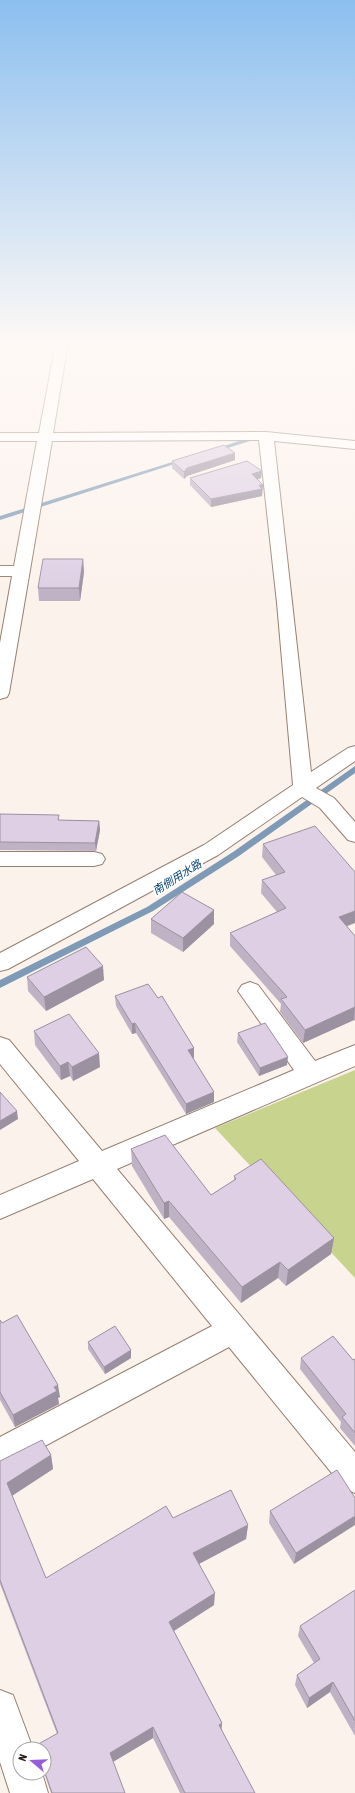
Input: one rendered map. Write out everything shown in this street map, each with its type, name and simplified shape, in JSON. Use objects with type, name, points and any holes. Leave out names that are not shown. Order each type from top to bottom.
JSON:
[{"type":"street","points":[[0,693],[48,426]]},
{"type":"street","points":[[0,436],[266,436],[355,445]]},
{"type":"street","points":[[266,436],[260,459],[285,603],[306,791]]},
{"type":"street","points":[[0,571],[22,571]]},
{"type":"street","points":[[0,963],[212,850],[306,791],[355,752]]},
{"type":"street","points":[[306,791],[327,803],[355,835]]},
{"type":"street","points":[[0,860],[94,859]]},
{"type":"street","points":[[250,991],[310,1074]]},
{"type":"street","points":[[0,1047],[355,1477]]},
{"type":"street","points":[[0,1206],[355,1055]]},
{"type":"street","points":[[0,1454],[234,1329]]},
{"type":"street","points":[[0,1708],[12,1743]]},
{"type":"street","points":[[25,1781],[29,1793]]},
{"type":"green space","points":[[355,1070],[355,1278],[215,1128]]},
{"type":"building","points":[[224,445],[235,453],[187,468],[184,472],[172,461]]},
{"type":"building","points":[[247,461],[262,471],[252,474],[263,485],[259,485],[262,489],[211,499],[190,478]]},
{"type":"building","points":[[43,559],[83,559],[79,588],[38,588]]},
{"type":"building","points":[[0,814],[59,815],[58,820],[99,821],[95,843],[0,842]]},
{"type":"building","points":[[315,826],[355,872],[355,911],[339,917],[355,936],[355,1007],[305,1030],[281,999],[287,997],[230,933],[286,908],[262,880],[285,872],[263,844]]},
{"type":"building","points":[[182,892],[214,910],[183,938],[151,919]]},
{"type":"building","points":[[86,947],[103,966],[44,997],[27,977]]},
{"type":"building","points":[[148,984],[158,998],[162,996],[194,1048],[188,1050],[214,1092],[186,1104],[135,1023],[132,1024],[115,996]]},
{"type":"building","points":[[69,1014],[99,1053],[72,1067],[68,1062],[60,1066],[34,1031]]},
{"type":"building","points":[[265,1023],[288,1057],[260,1068],[238,1033]]},
{"type":"building","points":[[0,1092],[17,1111],[0,1121]]},
{"type":"building","points":[[165,1135],[211,1195],[236,1179],[234,1176],[261,1159],[334,1238],[288,1270],[280,1262],[242,1287],[169,1201],[164,1203],[131,1149]]},
{"type":"building","points":[[17,1315],[58,1385],[54,1387],[57,1391],[13,1415],[0,1392],[0,1320],[2,1323]]},
{"type":"building","points":[[115,1326],[131,1350],[104,1367],[88,1342]]},
{"type":"building","points":[[333,1336],[353,1360],[355,1359],[355,1433],[342,1417],[346,1414],[301,1358]]},
{"type":"building","points":[[42,1440],[51,1455],[7,1483],[46,1578],[166,1506],[173,1518],[231,1490],[248,1525],[193,1553],[215,1593],[169,1622],[222,1723],[219,1725],[255,1793],[185,1793],[153,1727],[110,1753],[125,1793],[52,1793],[48,1781],[52,1781],[52,1741],[44,1741],[58,1733],[0,1580],[0,1461]]},
{"type":"building","points":[[337,1470],[355,1498],[355,1516],[296,1553],[270,1511]]},
{"type":"building","points":[[355,1590],[355,1721],[333,1682],[309,1698],[297,1675],[320,1659],[300,1626]]},
{"type":"waterway","points":[[215,450],[248,440]]},
{"type":"waterway","points":[[0,518],[184,460]]},
{"type":"waterway","name":"南側用水路","points":[[0,984],[150,909],[236,854],[355,769]]}]
